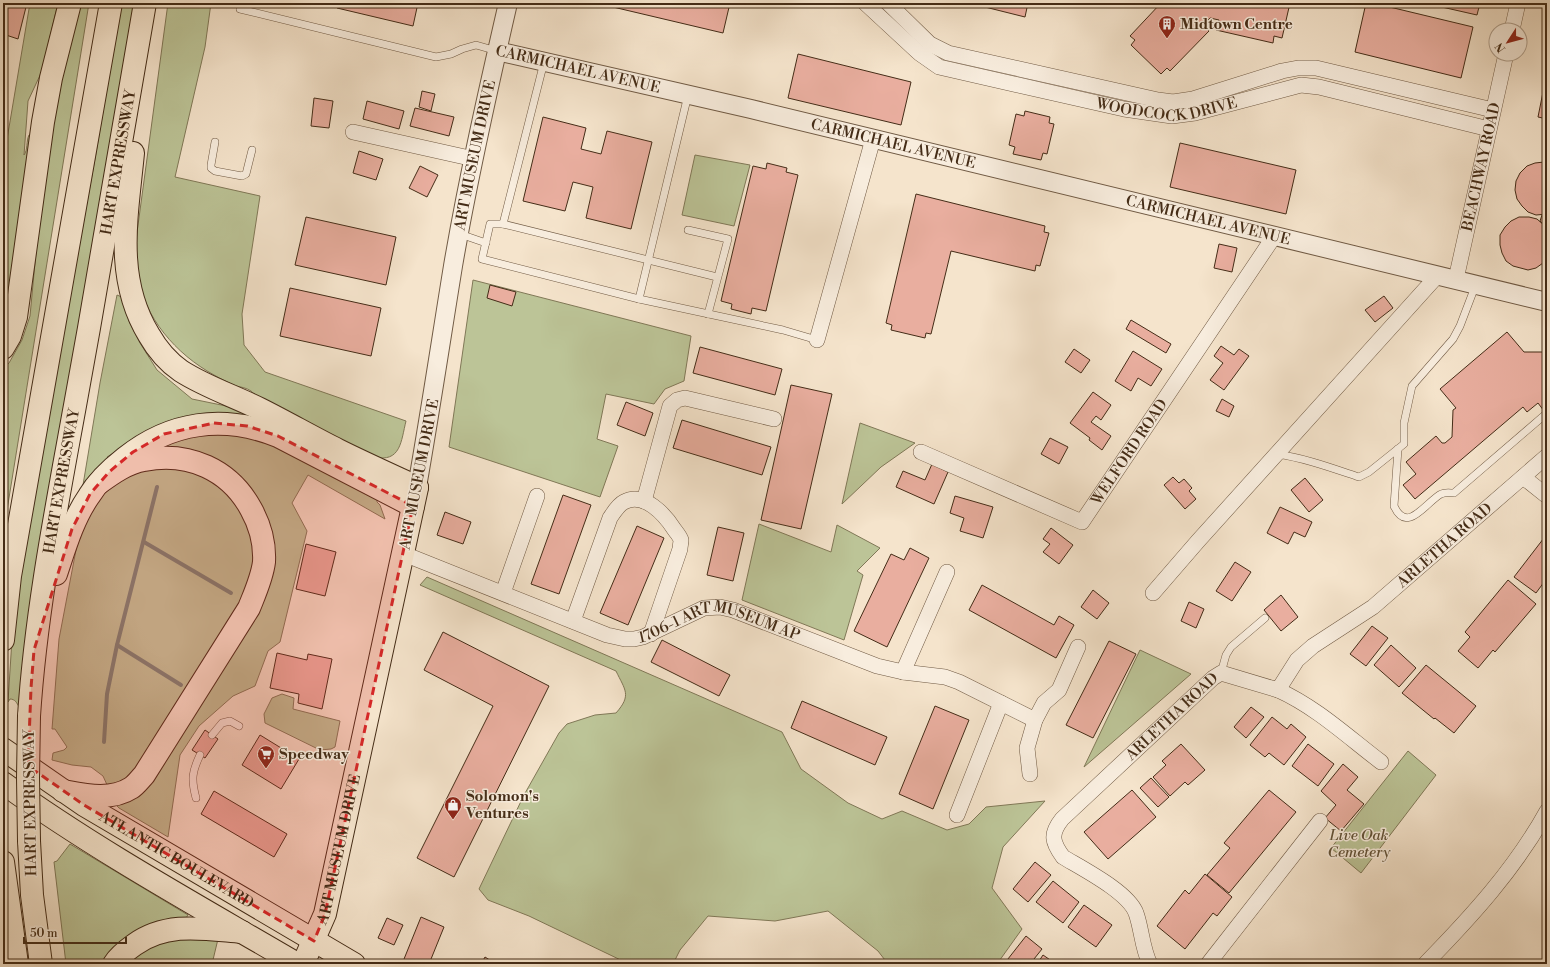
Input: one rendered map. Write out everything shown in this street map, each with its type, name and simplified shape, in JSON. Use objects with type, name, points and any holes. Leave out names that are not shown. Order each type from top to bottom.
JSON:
[{"type":"main road","points":[[3,348],[10,336],[16,317],[43,122],[51,78],[70,3]]},
{"type":"main road","points":[[3,640],[10,576],[106,34],[110,3]]},
{"type":"main road","points":[[147,3],[125,249],[126,269],[130,289],[135,308],[144,326],[153,342],[166,358],[181,371],[225,394],[259,409],[339,451],[415,496]]},
{"type":"main road","name":"HART EXPRESSWAY","points":[[41,964],[32,895],[29,841],[29,716],[34,650],[45,575],[147,3]]},
{"type":"main road","points":[[34,650],[49,594],[72,529],[82,507],[99,483],[120,462],[147,442],[164,434],[181,428],[199,425],[228,424],[254,428],[278,436],[415,496]]},
{"type":"main road","points":[[63,791],[93,796],[121,793],[132,787],[144,775],[249,608],[260,582],[264,562],[263,540],[254,514],[245,498],[231,482],[213,469],[194,461],[160,458],[143,460],[129,464],[99,483]]},
{"type":"main road","name":"ART MUSEUM DRIVE","points":[[303,964],[325,914],[404,554],[415,496]]},
{"type":"main road","name":"ATLANTIC BOULEVARD","points":[[3,749],[91,809],[354,964]]},
{"type":"main road","name":"ATLANTIC BOULEVARD","points":[[3,783],[48,815],[90,842],[297,964]]},
{"type":"main road","name":"HART EXPRESSWAY","points":[[3,862],[17,964]]},
{"type":"main road","points":[[114,964],[128,949],[142,939],[167,930],[182,928],[242,932]]},
{"type":"street","name":"ART MUSEUM DRIVE","points":[[415,496],[474,159],[508,3]]},
{"type":"street","name":"WOODCOCK DRIVE","points":[[865,3],[919,53],[939,67],[1124,110],[1172,116],[1180,115],[1198,112],[1302,85],[1319,87],[1489,129]]},
{"type":"street","name":"WOODCOCK DRIVE","points":[[888,3],[930,44],[948,53],[1158,100],[1173,102],[1193,100],[1282,71],[1298,68],[1316,68],[1493,110]]},
{"type":"street","points":[[1514,22],[1518,3]]},
{"type":"street","name":"CARMICHAEL AVENUE","points":[[497,51],[1275,235],[1547,302]]},
{"type":"street","name":"BEACHWAY ROAD","points":[[1456,279],[1504,62]]},
{"type":"street","points":[[353,132],[474,159]]},
{"type":"street","points":[[817,340],[873,139]]},
{"type":"street","name":"WELFORD ROAD","points":[[921,452],[1082,522],[1275,235]]},
{"type":"street","points":[[1153,593],[1438,275]]},
{"type":"street","points":[[644,501],[670,406],[677,400],[685,398],[774,419]]},
{"type":"street","name":"ARLETHA ROAD","points":[[1150,964],[1146,956],[1136,913],[1130,903],[1122,894],[1063,857],[1056,848],[1053,839],[1055,828],[1062,819],[1213,678],[1221,673],[1278,690],[1297,660],[1313,646],[1373,607],[1547,456]]},
{"type":"street","points":[[1523,477],[1547,496]]},
{"type":"street","points":[[503,593],[537,496]]},
{"type":"street","points":[[573,621],[610,518],[615,510],[625,502],[634,499],[644,501],[656,508],[667,518],[681,538],[680,549],[651,634]]},
{"type":"street","name":"1706-1 ART MUSEUM AP","points":[[404,554],[606,635],[625,639],[643,637],[651,634],[704,608],[720,607],[877,666],[903,672],[945,677],[959,682],[1035,720]]},
{"type":"street","points":[[903,672],[947,572]]},
{"type":"street","points":[[1030,774],[1027,748],[1035,720],[1044,704],[1059,690],[1078,647]]},
{"type":"street","points":[[1278,690],[1311,708],[1381,762]]},
{"type":"street","points":[[957,815],[1001,703]]},
{"type":"street","points":[[1425,964],[1469,919],[1513,865],[1547,811]]},
{"type":"street","points":[[1208,964],[1320,821]]},
{"type":"lane","name":"CARMICHAEL AVENUE","points":[[240,9],[436,57],[476,46],[497,51]]},
{"type":"lane","points":[[504,224],[544,62]]},
{"type":"lane","points":[[639,299],[688,95]]},
{"type":"lane","points":[[215,142],[211,165],[215,171],[242,176],[246,174],[252,150]]},
{"type":"lane","points":[[717,277],[504,224],[490,224],[482,259],[639,299],[783,330],[817,340]]},
{"type":"lane","points":[[688,230],[728,239],[708,314]]},
{"type":"lane","points":[[460,234],[486,243]]},
{"type":"lane","points":[[1276,454],[1296,456],[1359,477],[1369,472],[1404,444],[1404,423],[1412,386],[1453,339],[1460,326],[1476,284]]},
{"type":"lane","points":[[1398,449],[1394,506],[1398,514],[1405,518],[1412,517],[1442,494],[1454,493],[1547,413]]},
{"type":"lane","points":[[1221,673],[1226,655],[1231,647],[1265,618]]},
{"type":"lane","points":[[212,735],[222,723],[230,721],[239,726]]},
{"type":"lane","points":[[196,798],[193,787],[193,770],[200,755]]},
{"type":"highlighted area","points":[[214,423],[247,426],[278,436],[413,506],[325,914],[314,941],[84,805],[28,766],[31,688],[34,650],[72,529],[90,494],[109,472],[133,452],[164,434]]},
{"type":"green space","points":[[30,3],[58,3],[42,71],[28,101],[24,155],[28,137],[31,135],[8,299],[3,324],[3,163]]},
{"type":"green space","points":[[80,3],[89,3],[3,535],[3,369],[9,363],[22,340],[30,316],[38,231],[57,98]]},
{"type":"green space","points":[[121,3],[135,3],[19,707],[13,700],[10,699],[8,702],[12,639],[17,599]]},
{"type":"green space","points":[[168,3],[211,3],[205,47],[175,177],[260,196],[242,314],[244,345],[265,372],[406,421],[401,443],[395,454],[390,457],[374,457],[260,403],[249,390],[236,386],[214,375],[187,357],[154,320],[141,289],[137,273],[136,240]]},
{"type":"green space","points":[[695,155],[750,165],[734,226],[682,215]]},
{"type":"green space","points":[[473,280],[691,336],[684,381],[665,389],[654,404],[606,394],[597,439],[618,446],[600,497],[449,447]]},
{"type":"green space","points":[[117,295],[124,298],[129,321],[140,343],[157,370],[192,399],[231,407],[255,419],[139,437],[107,457],[109,460],[83,485],[100,383]]},
{"type":"green space","points":[[860,423],[915,443],[881,467],[842,504]]},
{"type":"green space","points":[[204,432],[262,438],[377,496],[377,502],[380,505],[385,519],[308,475],[292,503],[307,531],[280,642],[268,651],[255,686],[233,696],[199,726],[180,755],[168,837],[119,808],[113,802],[248,620],[261,514],[180,448],[168,448],[165,445]]},
{"type":"green space","points":[[144,466],[202,471],[243,506],[257,556],[246,601],[136,774],[108,787],[103,776],[91,767],[72,765],[52,760],[53,753],[64,750],[67,747],[55,729],[52,729],[59,639],[80,529],[98,496]]},
{"type":"green space","points":[[759,524],[831,552],[837,525],[880,548],[857,571],[863,575],[844,640],[742,600]]},
{"type":"green space","points":[[427,577],[782,732],[801,769],[848,803],[882,819],[902,811],[947,830],[969,824],[986,807],[1045,801],[1003,847],[992,888],[1022,929],[997,964],[888,964],[878,951],[828,911],[775,921],[708,916],[680,950],[673,964],[629,964],[529,916],[488,900],[479,889],[524,795],[559,733],[567,724],[595,715],[616,713],[624,702],[625,692],[616,671],[420,585]]},
{"type":"green space","points":[[1140,650],[1191,674],[1084,767]]},
{"type":"green space","points":[[282,694],[294,698],[293,709],[340,721],[335,747],[320,750],[265,723],[264,714],[272,698]]},
{"type":"green space","name":"Live Oak Cemetery","points":[[1408,751],[1436,775],[1361,873],[1331,848]]},
{"type":"green space","points":[[70,844],[188,915],[184,921],[107,964],[66,964],[54,862],[57,861]]},
{"type":"green space","points":[[156,939],[218,939],[212,964],[123,964]]},
{"type":"building","points":[[3,3],[27,3],[18,39],[3,34]]},
{"type":"building","points":[[339,3],[418,3],[413,26],[337,8]]},
{"type":"building","points":[[596,3],[730,3],[723,33]]},
{"type":"building","points":[[982,3],[1028,3],[1025,17],[981,6]]},
{"type":"building","name":"Midtown Centre","points":[[1161,3],[1290,3],[1282,38],[1274,36],[1273,43],[1216,30],[1219,20],[1210,18],[1203,25],[1209,31],[1170,71],[1167,68],[1161,74],[1131,45],[1135,40],[1130,36]]},
{"type":"building","points":[[1366,3],[1373,3],[1473,27],[1461,78],[1355,52]]},
{"type":"building","points":[[1433,3],[1480,3],[1477,15],[1433,5]]},
{"type":"building","points":[[798,54],[911,82],[901,125],[788,98]]},
{"type":"building","points":[[1547,72],[1547,119],[1538,117]]},
{"type":"building","points":[[422,91],[435,94],[431,111],[419,107]]},
{"type":"building","points":[[314,98],[333,101],[329,128],[311,126]]},
{"type":"building","points":[[367,101],[404,111],[399,129],[363,119]]},
{"type":"building","points":[[415,108],[454,117],[449,136],[410,126]]},
{"type":"building","points":[[1025,111],[1050,117],[1049,123],[1054,124],[1047,154],[1043,153],[1041,160],[1013,154],[1015,147],[1009,145],[1016,114],[1024,116]]},
{"type":"building","points":[[543,117],[586,128],[581,149],[601,154],[607,131],[652,142],[631,229],[586,218],[593,187],[573,182],[565,211],[523,201]]},
{"type":"building","points":[[1180,143],[1296,170],[1286,214],[1170,187]]},
{"type":"building","points":[[359,151],[383,159],[376,180],[353,173]]},
{"type":"building","points":[[1544,162],[1547,163],[1547,214],[1536,215],[1528,212],[1517,199],[1515,190],[1516,181],[1520,173],[1527,166]]},
{"type":"building","points":[[767,163],[787,168],[786,172],[798,175],[766,311],[752,308],[751,314],[731,309],[732,304],[721,301],[753,166],[766,169]]},
{"type":"building","points":[[420,166],[438,175],[427,197],[409,188]]},
{"type":"building","points":[[916,194],[1045,226],[1044,232],[1049,233],[1040,266],[1036,265],[1035,271],[951,251],[931,334],[926,333],[925,338],[891,330],[892,325],[886,323]]},
{"type":"building","points":[[1547,214],[1547,228],[1540,221],[1542,215]]},
{"type":"building","points":[[306,217],[396,237],[386,285],[295,265]]},
{"type":"building","points":[[1519,217],[1537,219],[1547,228],[1547,259],[1536,268],[1528,270],[1513,266],[1506,261],[1500,245],[1500,235],[1505,227],[1511,221]]},
{"type":"building","points":[[1219,244],[1237,248],[1232,272],[1214,268]]},
{"type":"building","points":[[490,285],[516,292],[512,306],[487,298]]},
{"type":"building","points":[[290,288],[381,308],[371,356],[280,336]]},
{"type":"building","points":[[1384,296],[1393,308],[1375,322],[1365,310]]},
{"type":"building","points":[[1131,320],[1171,344],[1166,353],[1126,329]]},
{"type":"building","points":[[1507,332],[1524,352],[1547,352],[1547,408],[1544,411],[1538,403],[1527,412],[1523,407],[1415,499],[1403,485],[1416,474],[1406,462],[1436,436],[1442,443],[1445,443],[1452,437],[1453,410],[1456,408],[1440,389]]},
{"type":"building","points":[[1221,346],[1234,355],[1239,349],[1249,356],[1224,390],[1210,380],[1223,363],[1214,356]]},
{"type":"building","points":[[700,347],[782,369],[775,395],[693,373]]},
{"type":"building","points":[[1074,349],[1090,360],[1081,373],[1065,362]]},
{"type":"building","points":[[1133,351],[1162,369],[1151,386],[1138,378],[1131,391],[1115,381]]},
{"type":"building","points":[[791,385],[832,394],[801,529],[761,520]]},
{"type":"building","points":[[1093,392],[1111,405],[1101,420],[1096,416],[1091,422],[1111,436],[1102,450],[1089,440],[1090,438],[1070,423]]},
{"type":"building","points":[[1222,399],[1234,406],[1229,417],[1216,411]]},
{"type":"building","points":[[626,402],[653,413],[645,436],[617,425]]},
{"type":"building","points":[[682,420],[771,447],[762,475],[673,448]]},
{"type":"building","points":[[1050,438],[1068,447],[1059,464],[1041,454]]},
{"type":"building","points":[[932,464],[948,472],[934,504],[896,487],[903,471],[925,480]]},
{"type":"building","points":[[1173,477],[1179,483],[1184,479],[1192,488],[1189,491],[1196,499],[1185,509],[1164,485]]},
{"type":"building","points":[[1305,478],[1323,500],[1309,512],[1291,490]]},
{"type":"building","points":[[563,495],[591,505],[559,594],[531,584]]},
{"type":"building","points":[[955,496],[993,507],[983,538],[960,531],[964,518],[950,513]]},
{"type":"building","points":[[1280,507],[1312,522],[1305,537],[1294,532],[1288,544],[1267,533]]},
{"type":"building","points":[[445,512],[471,522],[463,544],[437,535]]},
{"type":"building","points":[[637,526],[664,538],[628,625],[600,613]]},
{"type":"building","points":[[718,527],[744,533],[733,581],[707,575]]},
{"type":"building","points":[[1051,528],[1073,545],[1059,564],[1043,552],[1050,544],[1043,539]]},
{"type":"building","points":[[1547,534],[1547,578],[1536,593],[1514,577]]},
{"type":"building","points":[[306,544],[336,552],[325,596],[296,589]]},
{"type":"building","points":[[910,548],[929,558],[887,647],[854,631],[891,554],[904,560]]},
{"type":"building","points":[[1235,562],[1251,572],[1232,601],[1216,591]]},
{"type":"building","points":[[1508,580],[1536,604],[1495,652],[1493,650],[1478,668],[1458,651],[1470,637],[1465,632]]},
{"type":"building","points":[[982,585],[1054,625],[1059,616],[1074,625],[1056,658],[969,610]]},
{"type":"building","points":[[1093,590],[1109,603],[1097,619],[1081,607]]},
{"type":"building","points":[[1281,595],[1298,617],[1281,631],[1264,610]]},
{"type":"building","points":[[1189,602],[1204,609],[1196,628],[1181,621]]},
{"type":"building","points":[[1372,626],[1388,638],[1366,666],[1350,654]]},
{"type":"building","points":[[443,632],[549,686],[454,877],[417,858],[493,706],[424,670]]},
{"type":"building","points":[[662,640],[730,675],[719,696],[651,662]]},
{"type":"building","points":[[1109,641],[1136,654],[1093,738],[1066,725]]},
{"type":"building","points":[[1391,645],[1416,668],[1399,687],[1374,665]]},
{"type":"building","points":[[277,653],[307,660],[308,654],[332,659],[322,709],[298,703],[299,694],[270,688]]},
{"type":"building","points":[[1426,665],[1476,706],[1454,733],[1402,693]]},
{"type":"building","points":[[802,701],[887,737],[875,765],[791,728]]},
{"type":"building","points":[[935,706],[969,720],[933,809],[899,794]]},
{"type":"building","points":[[1251,707],[1264,717],[1246,738],[1234,727]]},
{"type":"building","points":[[1272,717],[1287,729],[1291,724],[1306,737],[1284,765],[1269,753],[1265,757],[1250,745]]},
{"type":"building","points":[[205,730],[218,739],[205,758],[192,750]]},
{"type":"building","points":[[260,735],[299,759],[281,789],[242,765]]},
{"type":"building","points":[[1181,744],[1205,770],[1188,785],[1185,782],[1170,796],[1153,777],[1166,765],[1162,761]]},
{"type":"building","points":[[1308,744],[1334,764],[1318,786],[1292,766]]},
{"type":"building","points":[[1343,764],[1358,777],[1347,790],[1364,804],[1341,831],[1325,818],[1336,805],[1321,791]]},
{"type":"building","points":[[1151,778],[1169,797],[1158,807],[1140,788]]},
{"type":"building","points":[[1132,790],[1156,817],[1108,859],[1084,832]]},
{"type":"building","points":[[1269,790],[1296,812],[1229,893],[1207,875],[1230,848],[1224,843]]},
{"type":"building","points":[[214,791],[287,834],[274,857],[201,814]]},
{"type":"building","points":[[1035,862],[1051,875],[1028,902],[1013,889]]},
{"type":"building","points":[[1205,874],[1232,897],[1217,916],[1213,913],[1185,949],[1157,926],[1185,890],[1189,894]]},
{"type":"building","points":[[1053,881],[1079,902],[1063,923],[1036,902]]},
{"type":"building","points":[[1084,905],[1112,925],[1096,947],[1068,927]]},
{"type":"building","points":[[421,917],[444,927],[429,964],[402,964]]},
{"type":"building","points":[[387,918],[403,925],[394,945],[378,938]]},
{"type":"building","points":[[1026,936],[1042,949],[1030,964],[1004,964]]},
{"type":"building","points":[[1043,955],[1056,964],[1037,964]]},
{"type":"building","points":[[485,957],[496,964],[481,964]]},
{"type":"waterway","points":[[104,742],[107,694],[117,645],[157,487]]},
{"type":"waterway","points":[[144,542],[231,593]]},
{"type":"waterway","points":[[117,645],[181,685]]},
{"type":"place","name":"Midtown Centre","points":[[1167,39]]},
{"type":"place","name":"Speedway","points":[[266,769]]},
{"type":"place","name":"Solomon's Ventures","points":[[453,820]]}]
